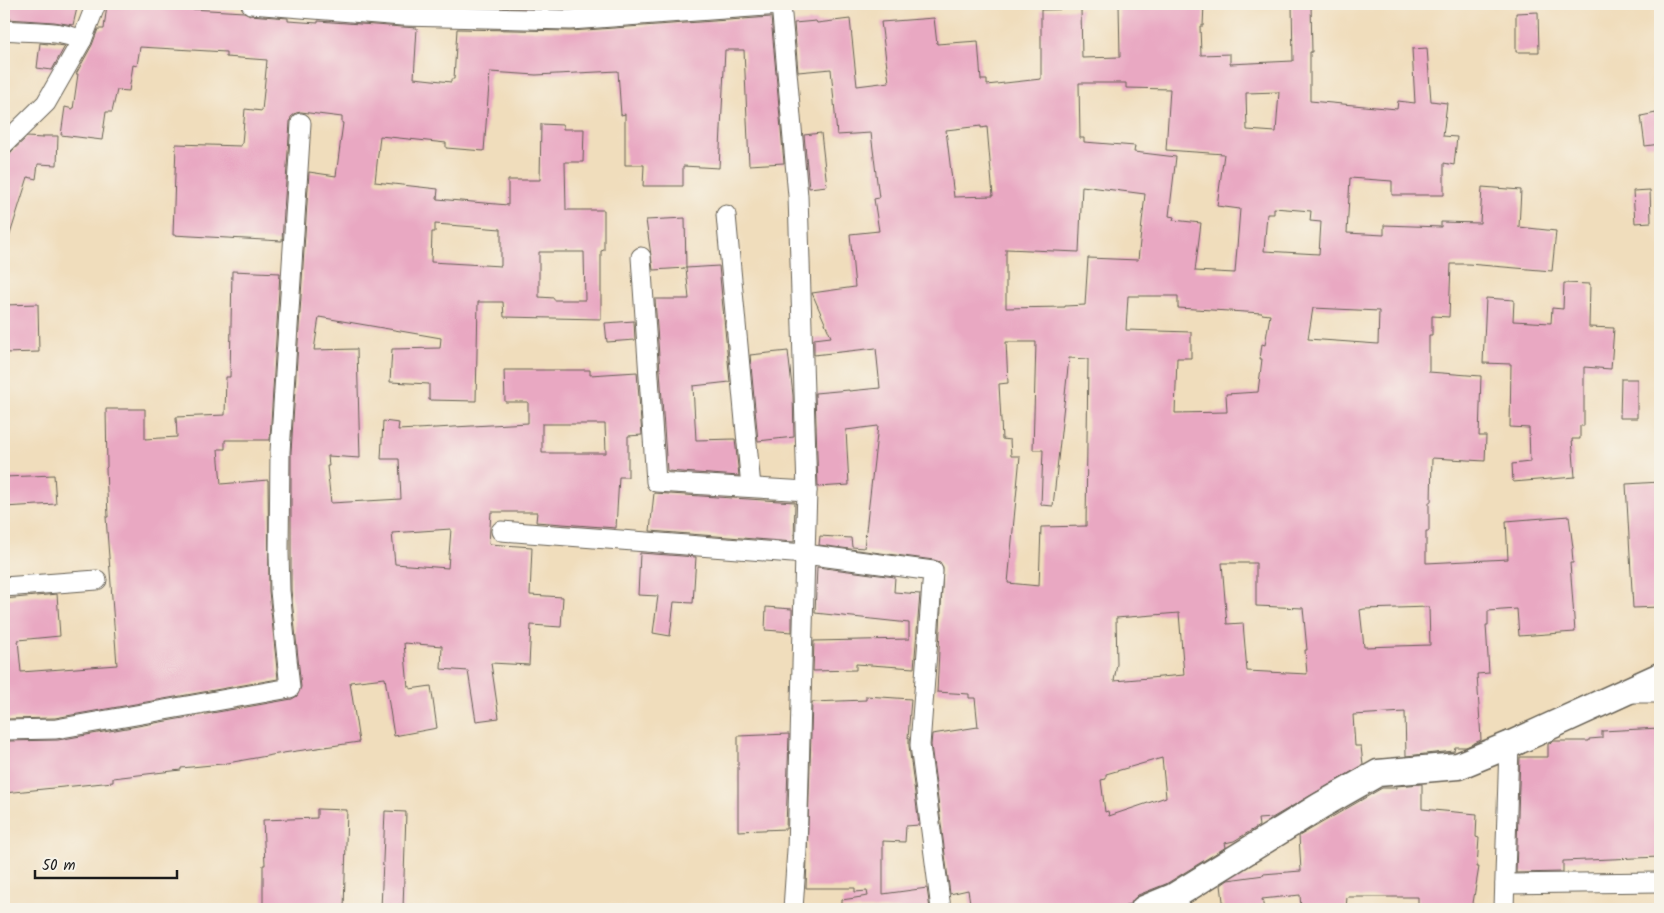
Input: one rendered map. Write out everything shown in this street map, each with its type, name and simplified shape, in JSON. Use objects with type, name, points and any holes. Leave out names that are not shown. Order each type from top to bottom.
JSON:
[{"type":"main road","points":[[1144,909],[1173,897],[1320,806],[1378,773],[1458,766],[1509,745],[1660,676]]},
{"type":"street","points":[[4,144],[46,103],[82,40],[96,4]]},
{"type":"street","points":[[251,4],[402,16],[570,20],[781,4],[798,196],[807,491],[797,850],[793,909]]},
{"type":"street","points":[[4,30],[56,32],[68,34],[82,40]]},
{"type":"street","points":[[4,730],[56,729],[290,688],[280,591],[280,452],[301,122]]},
{"type":"street","points":[[726,215],[751,487]]},
{"type":"street","points":[[641,257],[656,482],[807,491]]},
{"type":"street","points":[[501,531],[805,554],[933,570],[920,746],[941,909]]},
{"type":"street","points":[[4,587],[97,580]]},
{"type":"street","points":[[1623,693],[1660,693]]},
{"type":"street","points":[[1504,909],[1509,745]]},
{"type":"street","points":[[1505,884],[1660,882]]},
{"type":"building","points":[[4,4],[78,4],[73,25],[7,19],[4,17]]},
{"type":"building","points":[[107,4],[192,6],[191,9],[244,12],[250,15],[288,18],[288,21],[318,23],[318,21],[417,28],[414,78],[451,82],[451,79],[454,79],[457,29],[571,31],[771,17],[784,163],[749,165],[744,50],[725,50],[719,168],[683,166],[683,186],[643,186],[644,165],[625,165],[625,114],[621,115],[618,71],[536,75],[490,72],[484,151],[446,148],[446,143],[380,136],[375,182],[438,189],[437,199],[508,205],[508,180],[540,180],[541,124],[563,125],[563,129],[584,129],[583,162],[565,162],[566,210],[604,210],[604,250],[601,251],[601,319],[504,317],[503,302],[478,302],[476,401],[429,400],[429,384],[390,382],[392,349],[440,348],[441,338],[319,317],[314,350],[357,349],[360,458],[328,456],[329,466],[327,466],[331,503],[401,499],[399,459],[381,459],[383,421],[399,423],[398,430],[528,423],[528,402],[505,402],[504,370],[590,370],[590,375],[637,372],[642,435],[628,436],[628,477],[619,477],[616,528],[536,522],[537,512],[491,512],[489,544],[532,547],[530,595],[563,597],[561,627],[531,625],[529,665],[491,663],[499,718],[476,721],[468,671],[441,669],[442,646],[404,643],[408,687],[410,686],[410,689],[431,686],[437,728],[394,736],[385,678],[350,682],[359,742],[222,764],[181,768],[181,770],[113,778],[113,782],[4,793],[4,744],[8,744],[8,741],[58,740],[292,699],[297,696],[301,687],[291,590],[291,452],[309,172],[336,176],[343,123],[342,117],[301,112],[291,117],[282,241],[173,235],[176,144],[241,146],[245,109],[262,111],[267,60],[226,57],[226,52],[140,47],[137,66],[133,65],[129,91],[117,90],[112,112],[106,112],[102,140],[61,135],[65,107],[73,109],[78,74],[76,74],[92,45],[98,29],[104,29]],"holes":[[[435,224],[501,229],[501,266],[431,262],[432,232],[435,232]],[[539,252],[584,252],[585,300],[554,300],[554,298],[539,297]],[[542,424],[605,424],[606,453],[542,453]],[[451,529],[448,568],[395,564],[392,533]]]},
{"type":"building","points":[[503,4],[630,4],[570,9],[503,7]]},
{"type":"building","points":[[1119,4],[1204,4],[1203,26],[1200,26],[1201,55],[1230,54],[1230,64],[1293,61],[1292,4],[1311,4],[1310,101],[1397,109],[1398,101],[1415,103],[1412,49],[1427,48],[1431,101],[1447,103],[1443,136],[1457,137],[1454,165],[1444,163],[1444,195],[1392,195],[1392,181],[1350,178],[1347,233],[1384,235],[1384,225],[1441,227],[1441,222],[1480,223],[1482,187],[1521,190],[1519,227],[1556,231],[1552,271],[1451,264],[1449,317],[1432,316],[1432,335],[1429,335],[1429,372],[1481,376],[1479,436],[1486,436],[1485,461],[1432,458],[1429,531],[1426,531],[1426,563],[1508,559],[1506,521],[1569,516],[1573,548],[1573,563],[1570,563],[1575,632],[1519,636],[1517,609],[1488,611],[1488,625],[1486,625],[1489,673],[1477,674],[1481,740],[1466,747],[1455,747],[1454,751],[1406,756],[1405,712],[1353,715],[1355,746],[1361,746],[1363,765],[1272,818],[1258,819],[1259,826],[1234,841],[1225,843],[1226,847],[1166,884],[1138,895],[1130,904],[1126,905],[1126,909],[971,909],[968,890],[950,894],[931,745],[932,734],[978,727],[975,698],[969,698],[969,694],[937,692],[943,567],[940,562],[934,560],[819,545],[820,536],[851,538],[852,547],[864,548],[878,426],[846,430],[849,485],[818,487],[815,393],[880,388],[876,348],[814,355],[814,339],[831,337],[812,293],[855,287],[850,234],[879,231],[874,199],[879,198],[871,133],[837,135],[831,69],[798,72],[794,23],[816,21],[817,23],[850,19],[857,86],[889,82],[881,22],[934,18],[937,44],[978,41],[981,80],[987,80],[987,85],[1041,79],[1041,10],[1081,9],[1082,58],[1120,57]],"holes":[[[1079,83],[1126,83],[1126,88],[1170,89],[1166,150],[1224,154],[1217,206],[1240,209],[1235,273],[1195,271],[1201,223],[1173,220],[1174,217],[1169,216],[1176,157],[1134,152],[1135,146],[1084,142],[1084,138],[1080,138]],[[1279,92],[1276,132],[1247,130],[1246,93]],[[987,127],[993,196],[954,197],[946,130]],[[1082,186],[1145,194],[1138,260],[1088,258],[1085,305],[1006,308],[1006,249],[1079,252]],[[1274,208],[1311,211],[1310,221],[1321,222],[1319,254],[1264,251],[1267,214],[1274,214]],[[1128,296],[1178,296],[1178,308],[1270,315],[1265,345],[1262,344],[1258,392],[1226,394],[1227,412],[1175,413],[1177,358],[1191,358],[1191,332],[1126,330]],[[1313,308],[1379,311],[1378,344],[1308,339]],[[1006,342],[1036,342],[1033,450],[1043,450],[1041,505],[1053,506],[1069,358],[1088,359],[1086,526],[1041,527],[1039,586],[1008,583],[1020,456],[1011,456],[1010,440],[1002,439],[999,384],[1008,383]],[[1222,563],[1256,563],[1256,606],[1303,608],[1307,674],[1247,671],[1243,623],[1227,624]],[[1429,607],[1430,645],[1364,647],[1360,610]],[[1179,613],[1184,675],[1114,681],[1117,664],[1116,618]],[[1162,758],[1166,797],[1109,816],[1108,811],[1105,812],[1101,780],[1106,779],[1106,774]]]},
{"type":"building","points":[[1538,12],[1539,52],[1516,52],[1516,13]]},
{"type":"building","points":[[40,43],[65,46],[52,70],[37,68]]},
{"type":"building","points":[[1656,113],[1660,144],[1645,146],[1641,116]]},
{"type":"building","points":[[821,133],[827,186],[809,188],[804,135]]},
{"type":"building","points":[[43,136],[58,136],[57,165],[38,164],[36,179],[28,177],[7,244],[4,243],[4,189],[10,153],[27,137],[43,138]]},
{"type":"building","points":[[1650,190],[1651,222],[1635,223],[1633,191]]},
{"type":"building","points":[[685,218],[686,268],[653,270],[646,220]]},
{"type":"building","points":[[719,266],[730,382],[693,386],[696,440],[735,439],[739,476],[667,471],[655,299],[689,299],[686,268]]},
{"type":"building","points":[[232,271],[280,273],[270,440],[225,440],[225,449],[218,449],[221,484],[268,480],[269,591],[278,679],[55,718],[6,719],[4,693],[4,599],[57,594],[60,636],[18,640],[21,672],[117,665],[106,517],[108,517],[106,409],[145,409],[145,439],[177,437],[176,417],[225,415],[226,377],[230,377]]},
{"type":"building","points":[[1564,283],[1590,284],[1589,327],[1614,328],[1611,369],[1584,367],[1584,426],[1580,426],[1580,439],[1572,439],[1575,477],[1513,482],[1512,464],[1530,462],[1529,428],[1510,427],[1511,364],[1483,363],[1486,298],[1514,300],[1513,321],[1551,323],[1552,308],[1563,309]]},
{"type":"building","points":[[38,304],[39,352],[4,353],[4,305]]},
{"type":"building","points":[[634,321],[635,340],[607,342],[605,323]]},
{"type":"building","points":[[788,351],[793,395],[794,437],[758,441],[750,355]]},
{"type":"building","points":[[1621,379],[1637,379],[1637,418],[1620,418]]},
{"type":"building","points":[[54,475],[56,504],[4,507],[4,477]]},
{"type":"building","points":[[1660,482],[1660,607],[1633,608],[1626,484]]},
{"type":"building","points":[[654,493],[795,502],[794,542],[650,531]]},
{"type":"building","points":[[640,553],[696,557],[693,603],[674,602],[670,636],[653,633],[658,596],[638,595]]},
{"type":"building","points":[[817,567],[895,577],[894,592],[920,594],[914,668],[856,664],[856,670],[813,671],[814,641],[909,639],[909,623],[815,613]]},
{"type":"building","points":[[766,607],[792,609],[792,632],[765,630]]},
{"type":"building","points":[[866,696],[911,699],[908,738],[919,825],[906,826],[905,842],[883,841],[883,894],[927,888],[930,909],[842,909],[842,900],[868,896],[867,891],[855,892],[855,888],[806,888],[812,702],[866,700]]},
{"type":"building","points":[[1660,728],[1660,857],[1563,861],[1563,872],[1516,873],[1520,757],[1548,757],[1548,744],[1553,741],[1589,741],[1589,739],[1602,738],[1602,731]]},
{"type":"building","points":[[789,734],[786,829],[738,831],[738,736]]},
{"type":"building","points":[[1422,784],[1422,809],[1477,814],[1476,837],[1479,838],[1477,867],[1479,867],[1472,909],[1418,909],[1418,897],[1347,897],[1346,909],[1301,909],[1300,895],[1262,899],[1264,909],[1224,909],[1221,885],[1228,880],[1263,874],[1301,871],[1299,836],[1382,788]]},
{"type":"building","points":[[317,809],[347,810],[344,909],[263,909],[263,865],[265,865],[263,820],[317,818]]},
{"type":"building","points":[[385,811],[406,812],[403,909],[381,909]]}]
